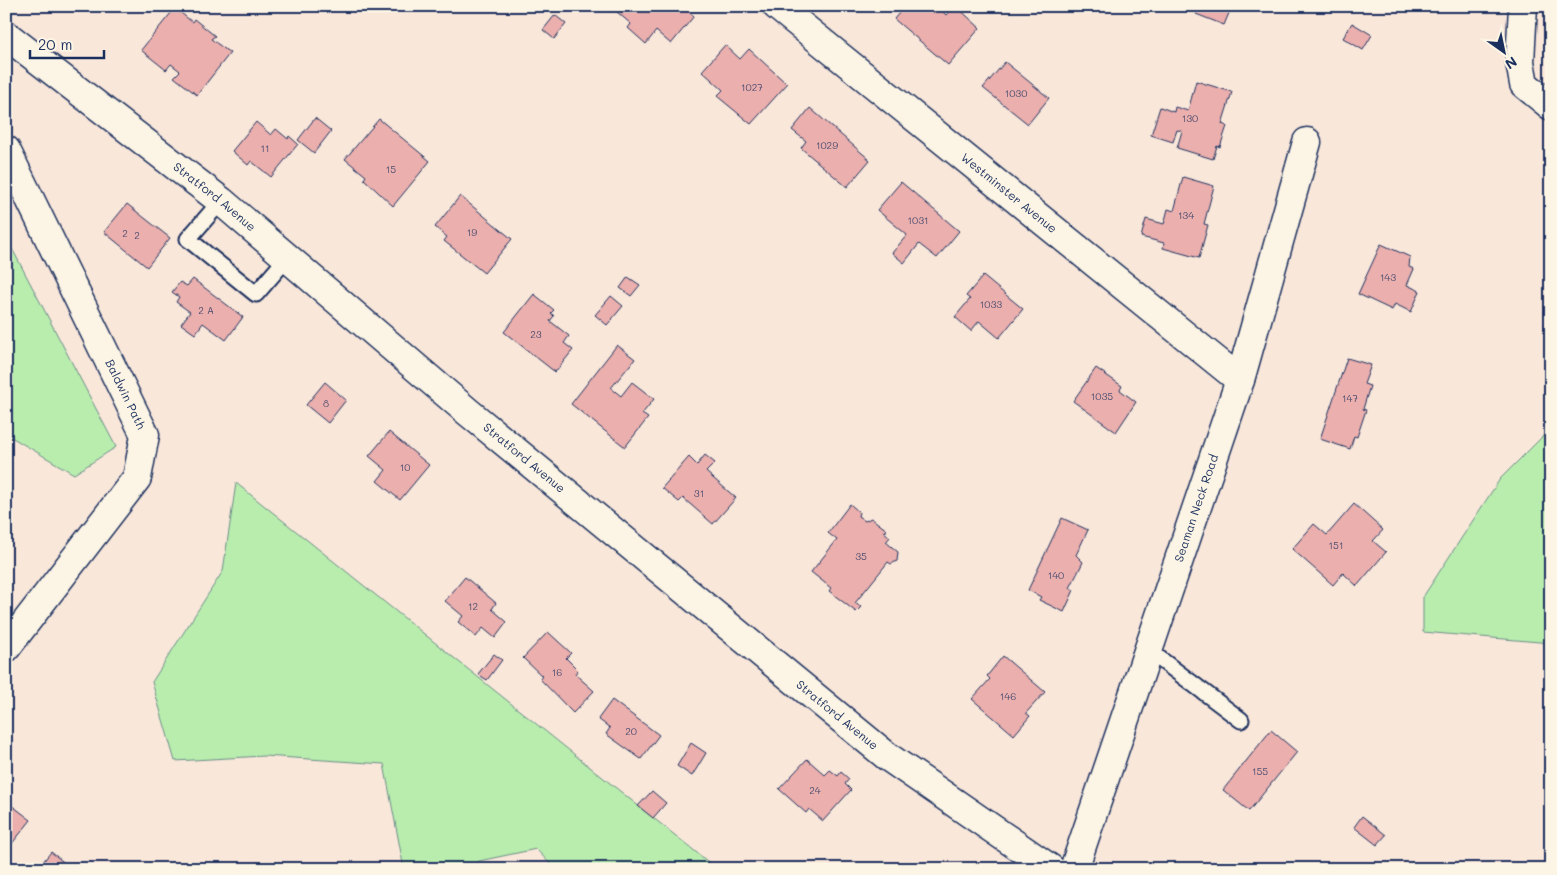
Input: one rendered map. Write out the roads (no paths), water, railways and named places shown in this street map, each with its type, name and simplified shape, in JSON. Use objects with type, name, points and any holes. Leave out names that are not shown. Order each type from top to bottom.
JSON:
[{"type":"street","name":"Westminster Avenue","points":[[777,6],[1240,380]]},
{"type":"street","points":[[1523,6],[1520,62],[1524,84],[1551,106]]},
{"type":"street","name":"Stratford Avenue","points":[[6,35],[221,201],[468,412],[888,757],[1051,869]]},
{"type":"street","name":"Seaman Neck Road","points":[[1074,869],[1240,380],[1307,142]]},
{"type":"street","name":"Baldwin Path","points":[[6,150],[145,436],[137,478],[6,648]]},
{"type":"lane","points":[[221,201],[188,239],[256,294],[287,258]]},
{"type":"lane","points":[[1148,650],[1241,720]]}]
